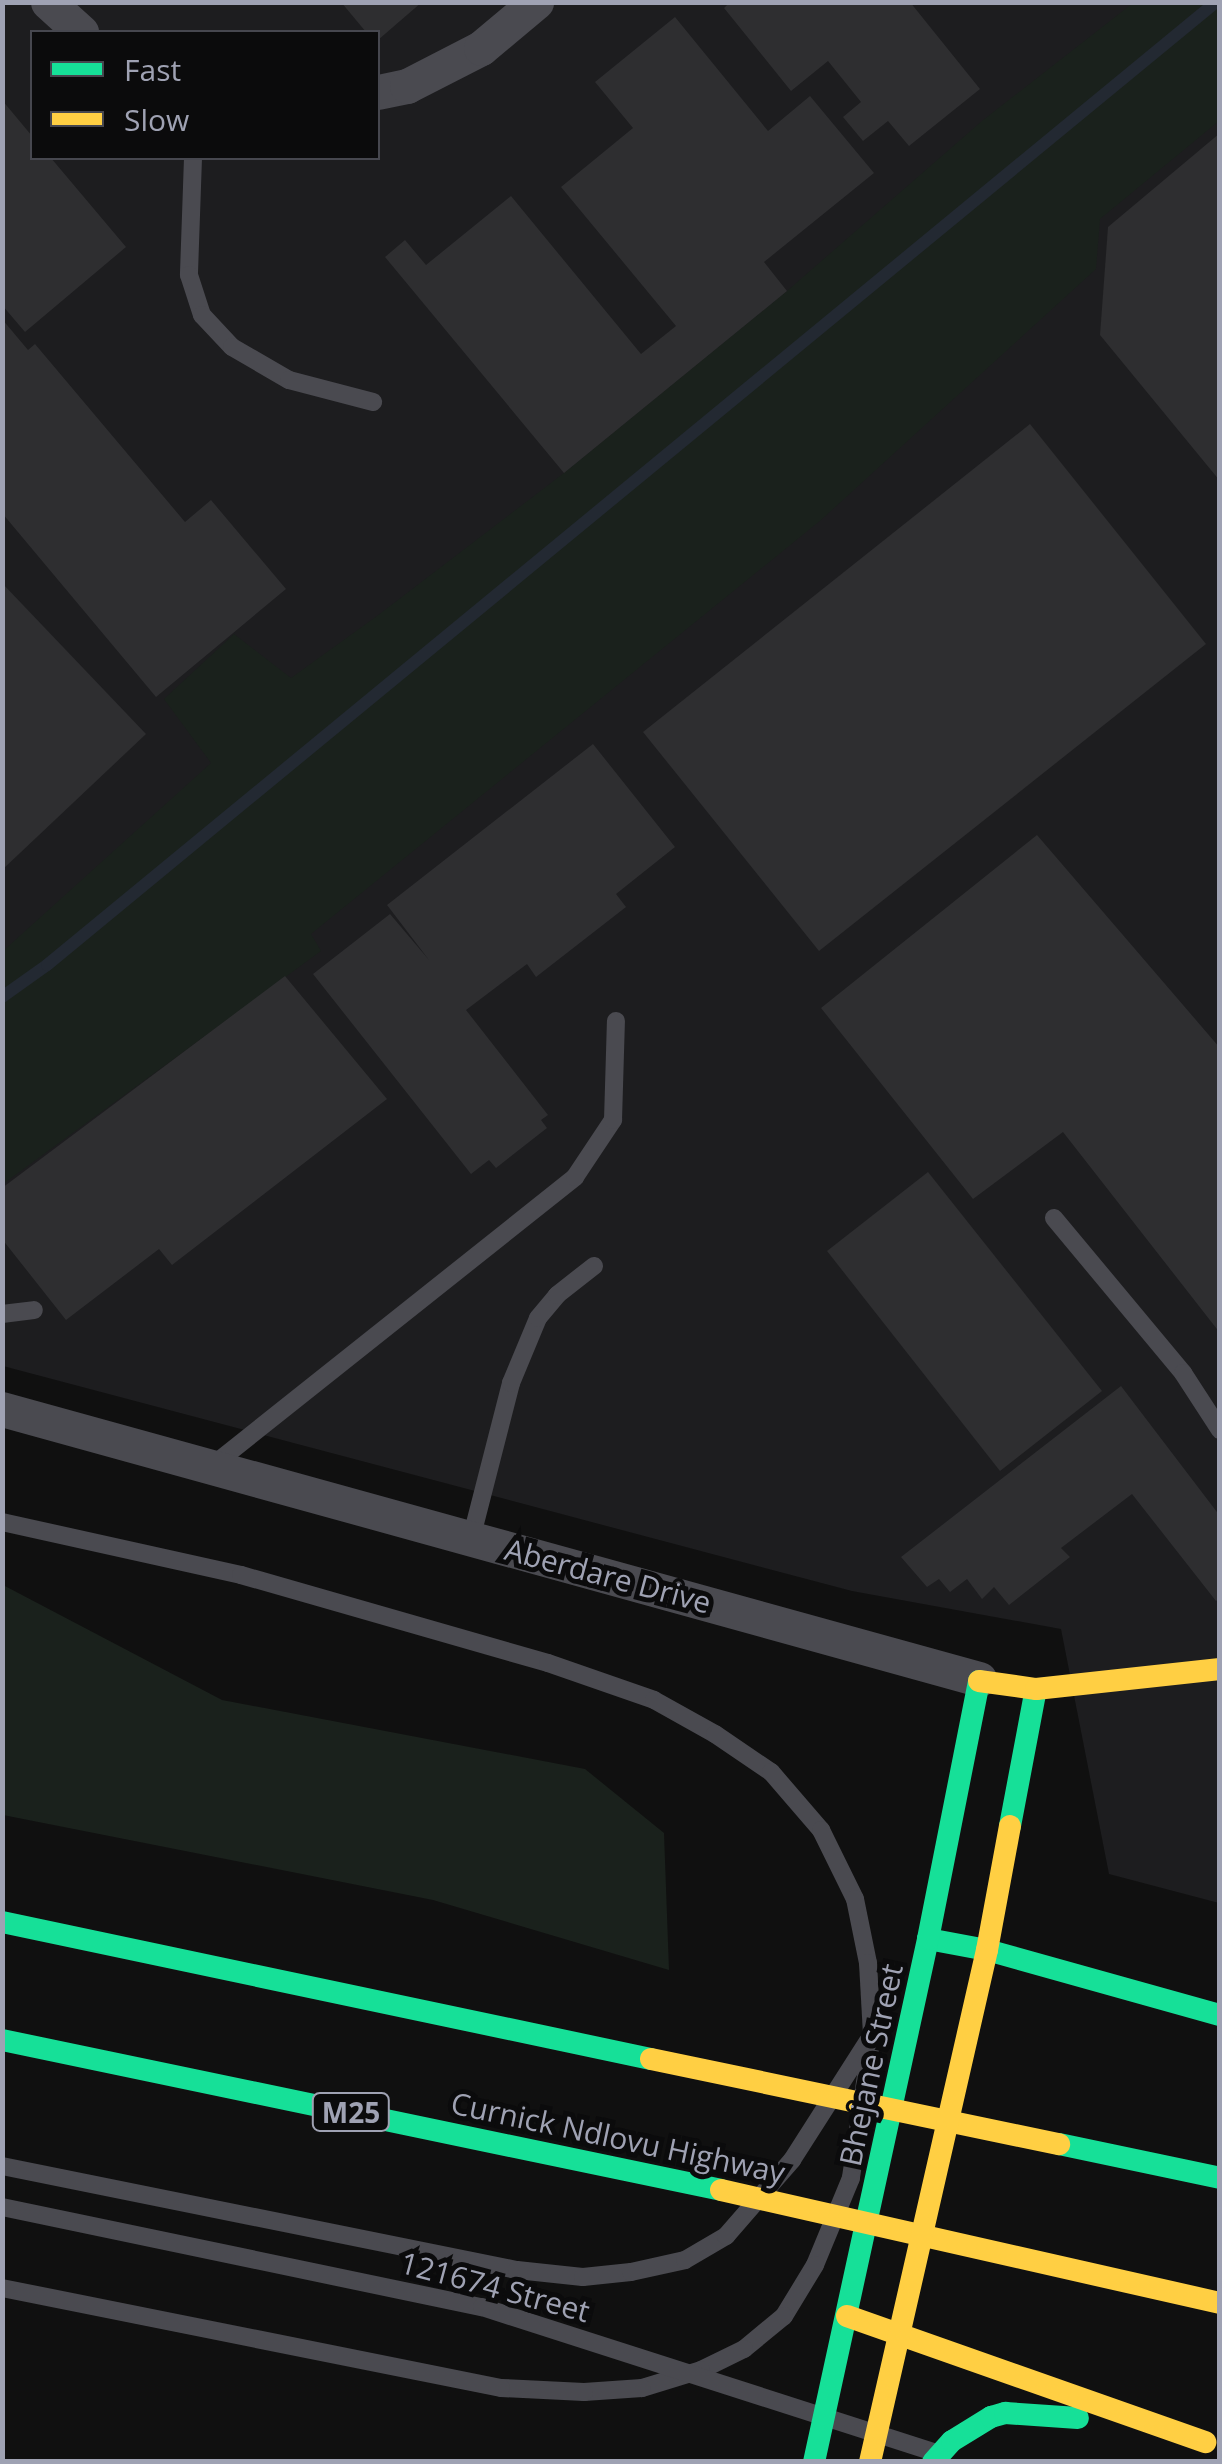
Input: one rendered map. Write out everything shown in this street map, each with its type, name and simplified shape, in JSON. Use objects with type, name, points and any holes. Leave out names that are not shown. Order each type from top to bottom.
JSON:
[{"type":"main road","name":"Aberdare Drive","points":[[979,1679],[1036,1688],[1220,1669]]},
{"type":"main road","name":"Bhejane Street","points":[[814,2462],[928,1939],[979,1679]]},
{"type":"main road","points":[[870,2462],[987,1950],[1036,1688]]},
{"type":"main road","points":[[92,1916],[258,1977]]},
{"type":"main road","points":[[2,1922],[1220,2178]]},
{"type":"main road","points":[[928,1939],[987,1950],[1220,2015]]},
{"type":"main road","name":"Curnick Ndlovu Highway","points":[[2,2040],[699,2184],[1220,2303]]},
{"type":"main road","points":[[847,2316],[902,2332],[978,2365],[1212,2444]]},
{"type":"main road","points":[[933,2462],[952,2441],[1005,2413],[1051,2413],[1212,2444]]},
{"type":"street","points":[[48,2],[80,30]]},
{"type":"street","points":[[380,92],[407,86],[481,48],[536,2]]},
{"type":"street","name":"Aberdare Drive","points":[[2,1410],[979,1679]]},
{"type":"lane","points":[[193,160],[189,275],[202,315],[232,347],[289,380],[373,402]]},
{"type":"lane","points":[[212,1466],[575,1176],[613,1120],[616,1021]]},
{"type":"lane","points":[[1054,1218],[1183,1373],[1220,1430]]},
{"type":"lane","points":[[471,1538],[511,1383],[538,1318],[557,1295],[594,1266]]},
{"type":"lane","points":[[2,1314],[34,1310]]},
{"type":"lane","points":[[2,1522],[241,1575],[548,1663],[654,1700],[715,1734],[771,1772],[821,1830],[855,1899],[868,1964],[872,2034],[851,2178],[814,2266],[784,2316],[744,2349],[701,2370],[656,2383],[584,2392],[501,2388],[2,2288]]},
{"type":"lane","points":[[2,2166],[517,2270],[583,2276],[631,2272],[685,2260],[726,2236],[792,2160],[872,2034]]},
{"type":"lane","name":"121674 Street","points":[[2,2207],[482,2306],[963,2462]]},
{"type":"shaded area","points":[[2,3],[1219,3],[1219,1903],[1109,1874],[1061,1629],[852,1591],[3,1366]]},
{"type":"shaded area","points":[[1133,3],[1219,3],[1219,121],[1100,219],[1096,269],[821,520],[311,934],[321,951],[3,1184],[2,952],[211,763],[164,699],[234,634],[291,678],[564,473],[787,291],[982,121]]},
{"type":"shaded area","points":[[3,1585],[222,1700],[585,1769],[664,1833],[669,1970],[433,1900],[3,1815]]},
{"type":"building","points":[[341,2],[422,2],[380,38],[380,30],[364,30]]},
{"type":"building","points":[[730,2],[910,2],[980,89],[909,146],[888,121],[863,141],[843,117],[861,102],[828,61],[791,91],[724,8]]},
{"type":"building","points":[[675,17],[768,131],[810,96],[874,173],[764,262],[787,291],[564,473],[385,257],[405,240],[426,265],[511,196],[641,354],[676,326],[561,187],[633,128],[595,82]]},
{"type":"building","points":[[2,100],[30,134],[30,160],[53,160],[126,247],[25,332],[2,305]]},
{"type":"building","points":[[1220,133],[1220,481],[1100,335],[1108,227]]},
{"type":"building","points":[[2,319],[28,350],[35,344],[185,522],[211,500],[286,589],[156,697],[2,513]]},
{"type":"building","points":[[1030,424],[1206,644],[819,951],[643,732]]},
{"type":"building","points":[[2,583],[146,734],[2,870]]},
{"type":"building","points":[[593,744],[675,847],[616,894],[626,907],[536,977],[527,964],[466,1010],[548,1115],[541,1120],[547,1128],[496,1168],[489,1160],[471,1174],[313,974],[390,914],[429,960],[387,905]]},
{"type":"building","points":[[1037,835],[1220,1048],[1220,1333],[1063,1132],[973,1199],[821,1008]]},
{"type":"building","points":[[285,976],[387,1099],[172,1265],[159,1249],[66,1320],[2,1239],[2,1188]]},
{"type":"building","points":[[928,1172],[1102,1391],[1000,1471],[827,1251]]},
{"type":"building","points":[[1121,1386],[1220,1516],[1220,1598],[1216,1601],[1132,1494],[1061,1548],[1070,1557],[1009,1605],[994,1587],[982,1599],[967,1579],[950,1592],[939,1579],[927,1587],[901,1557]]},
{"type":"waterway","points":[[2,997],[47,965],[1216,2]]},
{"type":"traffic: fast","points":[[814,2462],[928,1939],[979,1681]]},
{"type":"traffic: fast","points":[[1010,1826],[1036,1689]]},
{"type":"traffic: fast","points":[[2,1922],[651,2059]]},
{"type":"traffic: fast","points":[[928,1939],[987,1950],[1220,2015]]},
{"type":"traffic: fast","points":[[2,2040],[721,2190]]},
{"type":"traffic: fast","points":[[1059,2144],[1220,2178]]},
{"type":"traffic: fast","points":[[933,2462],[952,2441],[991,2417],[1005,2413],[1078,2418]]},
{"type":"traffic: slow","points":[[979,1681],[1036,1689],[1220,1669]]},
{"type":"traffic: slow","points":[[870,2462],[987,1950],[1010,1826]]},
{"type":"traffic: slow","points":[[651,2059],[1059,2144]]},
{"type":"traffic: slow","points":[[721,2190],[1220,2303]]},
{"type":"traffic: slow","points":[[847,2316],[1205,2442]]}]
